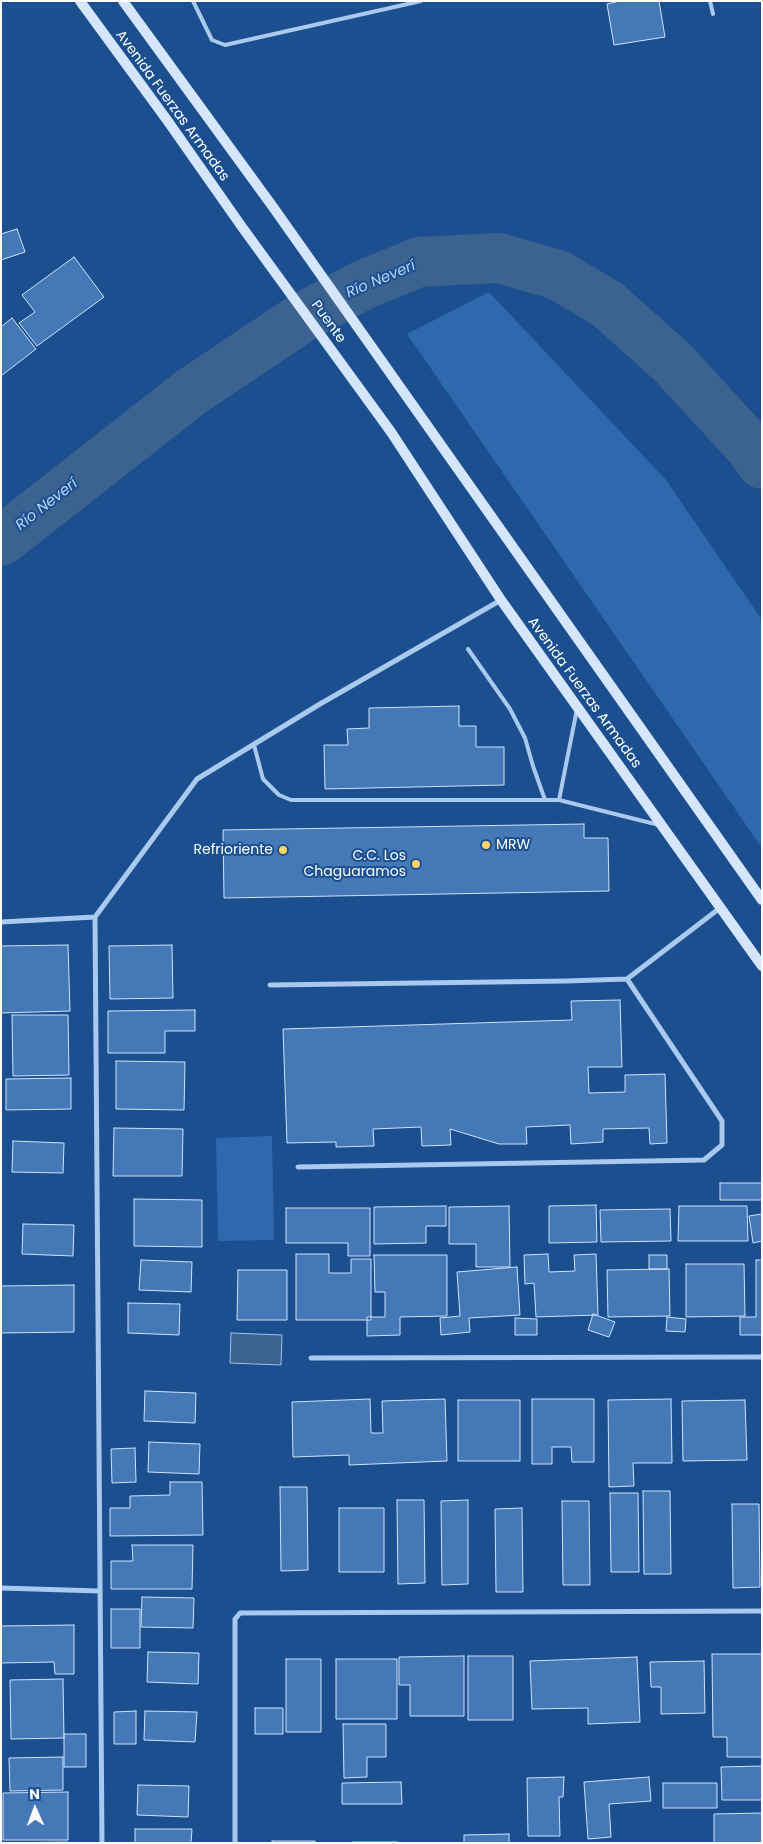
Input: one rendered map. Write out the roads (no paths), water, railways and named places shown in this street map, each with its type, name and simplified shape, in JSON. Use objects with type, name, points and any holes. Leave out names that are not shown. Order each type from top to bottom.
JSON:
[{"type":"street","name":"Avenida Fuerzas Armadas","points":[[80,1],[167,120],[242,228]]},
{"type":"street","name":"Avenida Fuerzas Armadas","points":[[123,1],[273,207]]},
{"type":"street","name":"Puente","points":[[273,207],[413,405]]},
{"type":"street","name":"Puente","points":[[242,228],[391,432]]},
{"type":"street","name":"Avenida Fuerzas Armadas","points":[[413,405],[762,900]]},
{"type":"street","name":"Avenida Fuerzas Armadas","points":[[391,432],[500,600],[762,966]]},
{"type":"street","points":[[102,1843],[95,917],[197,779],[500,600]]},
{"type":"street","points":[[270,985],[627,979],[720,908]]},
{"type":"street","points":[[1,922],[95,917]]},
{"type":"street","points":[[298,1167],[704,1160],[722,1145],[722,1121],[627,979]]},
{"type":"street","points":[[311,1358],[762,1356]]},
{"type":"street","points":[[1,1588],[99,1591]]},
{"type":"street","points":[[236,1843],[235,1619],[240,1613],[762,1612]]},
{"type":"lane","points":[[193,1],[212,40],[225,45],[421,1]]},
{"type":"lane","points":[[710,1],[712,14]]},
{"type":"lane","points":[[468,649],[510,708],[525,738],[545,800]]},
{"type":"lane","points":[[559,800],[577,708]]},
{"type":"lane","points":[[254,745],[263,779],[278,795],[292,800],[559,800],[662,826]]},
{"type":"waterway","name":"Río Neverí","points":[[1,541],[191,392],[303,317],[361,286],[419,262],[499,258],[558,275],[607,304],[672,362],[751,448],[762,464]]},
{"type":"place","name":"MRW","points":[[486,845]]},
{"type":"place","name":"Refrioriente","points":[[283,850]]},
{"type":"place","name":"C.C. Los Chaguaramos","points":[[416,864]]}]
